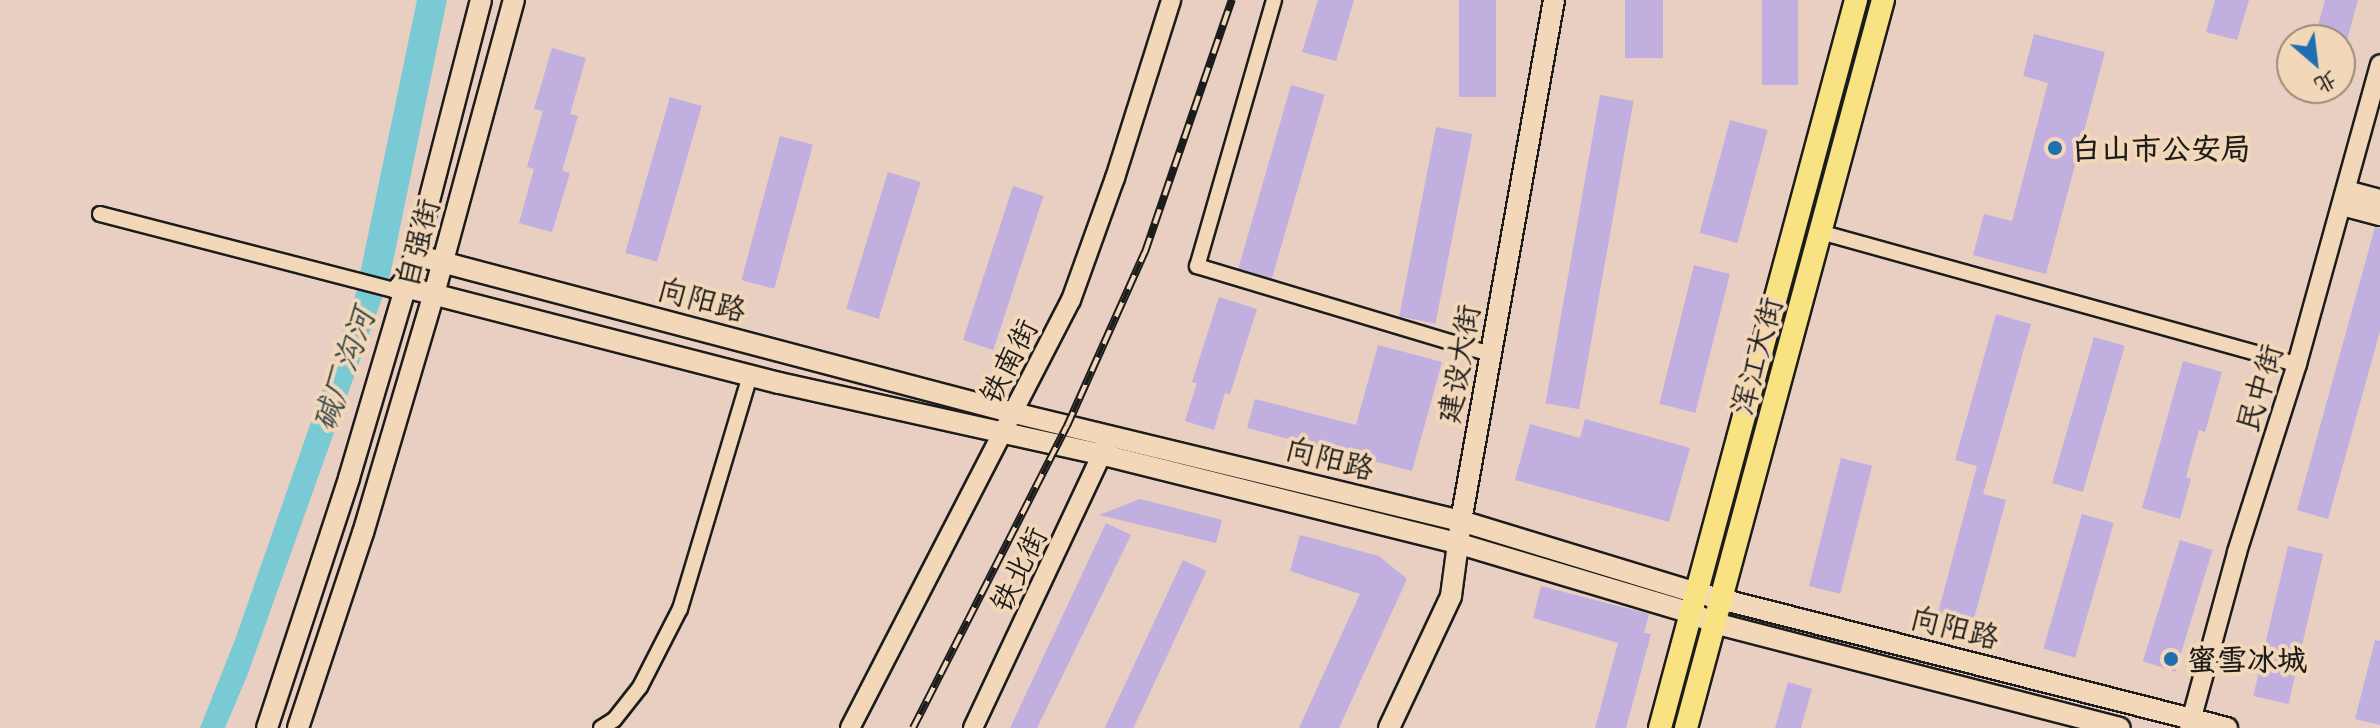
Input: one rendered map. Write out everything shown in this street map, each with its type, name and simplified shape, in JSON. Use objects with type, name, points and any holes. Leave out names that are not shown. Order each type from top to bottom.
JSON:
[{"type":"main road","name":"自强街","points":[[267,728],[349,478],[481,0]]},
{"type":"main road","name":"自强街","points":[[298,728],[363,533],[434,294],[514,0]]},
{"type":"main road","name":"建设大街","points":[[1389,728],[1451,596],[1461,521],[1554,0]]},
{"type":"main road","name":"浑江大街","points":[[1660,728],[1856,0]]},
{"type":"main road","name":"浑江大街","points":[[1686,728],[1883,0]]},
{"type":"main road","name":"向阳路","points":[[406,276],[442,261],[1014,413],[1461,521],[1694,603],[1714,623],[2120,728]]},
{"type":"main road","name":"向阳路","points":[[406,276],[434,294],[750,375],[1104,455],[1694,603],[1721,599],[2190,723],[2227,728]]},
{"type":"street","name":"铁南街","points":[[850,728],[1071,300],[1094,240],[1171,0]]},
{"type":"street","points":[[1274,0],[1197,266],[1490,354]]},
{"type":"street","name":"民中街","points":[[2190,723],[2237,552],[2297,364],[2380,64]]},
{"type":"street","points":[[2344,198],[2380,199]]},
{"type":"street","points":[[2344,198],[2380,216]]},
{"type":"street","points":[[100,214],[354,279],[406,276]]},
{"type":"street","points":[[1820,232],[2297,364]]},
{"type":"street","points":[[601,728],[614,720],[640,687],[680,609],[750,375]]},
{"type":"street","name":"铁北街","points":[[973,728],[1104,455],[1111,434]]},
{"type":"water","name":"碱厂沟河","points":[[417,0],[447,0],[390,276],[247,676],[225,728],[200,728],[236,637],[356,293]]},
{"type":"building","points":[[1318,0],[1354,0],[1336,61],[1302,52]]},
{"type":"building","points":[[1459,0],[1496,0],[1496,97],[1459,97]]},
{"type":"building","points":[[1625,0],[1663,0],[1663,58],[1625,58]]},
{"type":"building","points":[[1762,0],[1798,0],[1798,85],[1762,85]]},
{"type":"building","points":[[2215,0],[2249,0],[2237,40],[2206,32]]},
{"type":"building","points":[[2325,0],[2358,0],[2351,24],[2318,24]]},
{"type":"building","name":"白山市公安局","points":[[2034,34],[2105,52],[2046,274],[1973,255],[1984,214],[2012,221],[2048,83],[2023,76]]},
{"type":"building","points":[[552,48],[586,58],[570,114],[578,116],[562,171],[570,173],[552,232],[519,223],[534,169],[527,167],[543,111],[534,109]]},
{"type":"building","points":[[1291,85],[1325,95],[1272,278],[1238,269]]},
{"type":"building","points":[[1600,95],[1633,101],[1579,409],[1546,403]]},
{"type":"building","points":[[670,97],[702,106],[657,262],[625,253]]},
{"type":"building","points":[[1730,120],[1768,130],[1737,243],[1700,233]]},
{"type":"building","points":[[1436,127],[1472,134],[1435,324],[1399,316]]},
{"type":"building","points":[[780,136],[813,145],[774,289],[741,280]]},
{"type":"building","points":[[888,172],[921,182],[879,319],[846,309]]},
{"type":"building","points":[[1013,186],[1043,196],[993,350],[963,340]]},
{"type":"building","points":[[2375,227],[2380,228],[2380,331],[2328,519],[2297,510]]},
{"type":"building","points":[[1694,265],[1730,274],[1695,413],[1659,404]]},
{"type":"building","points":[[1219,297],[1257,309],[1230,394],[1225,393],[1214,430],[1185,421],[1197,383],[1192,382]]},
{"type":"building","points":[[1996,314],[2031,324],[1983,494],[2006,500],[1972,626],[1937,617],[1977,466],[1955,460]]},
{"type":"building","points":[[2094,337],[2125,346],[2083,492],[2052,483]]},
{"type":"building","points":[[1378,345],[1442,362],[1412,471],[1247,428],[1255,399],[1356,425]]},
{"type":"building","points":[[2183,361],[2222,372],[2205,432],[2199,430],[2186,477],[2191,479],[2180,519],[2142,508]]},
{"type":"building","points":[[1585,419],[1690,448],[1669,522],[1515,480],[1530,424],[1580,438]]},
{"type":"building","points":[[1841,458],[1872,466],[1840,594],[1809,586]]},
{"type":"building","points":[[1140,499],[1222,520],[1216,543],[1099,515]]},
{"type":"building","points":[[2082,514],[2114,523],[2075,658],[2043,649]]},
{"type":"building","points":[[1106,523],[1131,535],[1037,728],[1010,728]]},
{"type":"building","points":[[1300,535],[1379,556],[1407,579],[1339,728],[1299,728],[1360,594],[1290,571]]},
{"type":"building","points":[[2180,540],[2213,550],[2175,671],[2143,661]]},
{"type":"building","points":[[2288,546],[2323,554],[2288,704],[2253,696]]},
{"type":"building","points":[[1183,560],[1207,571],[1133,728],[1105,728]]},
{"type":"building","points":[[1541,586],[1649,614],[1644,633],[1651,634],[1626,728],[1595,728],[1618,643],[1533,618]]},
{"type":"building","points":[[2375,640],[2380,641],[2380,725],[2355,719]]},
{"type":"building","points":[[1788,682],[1812,689],[1801,728],[1775,728]]},
{"type":"railway","points":[[913,728],[1067,426],[1145,252],[1232,0]]},
{"type":"place","name":"白山市公安局","points":[[2055,148]]},
{"type":"place","name":"蜜雪冰城","points":[[2171,659]]}]
